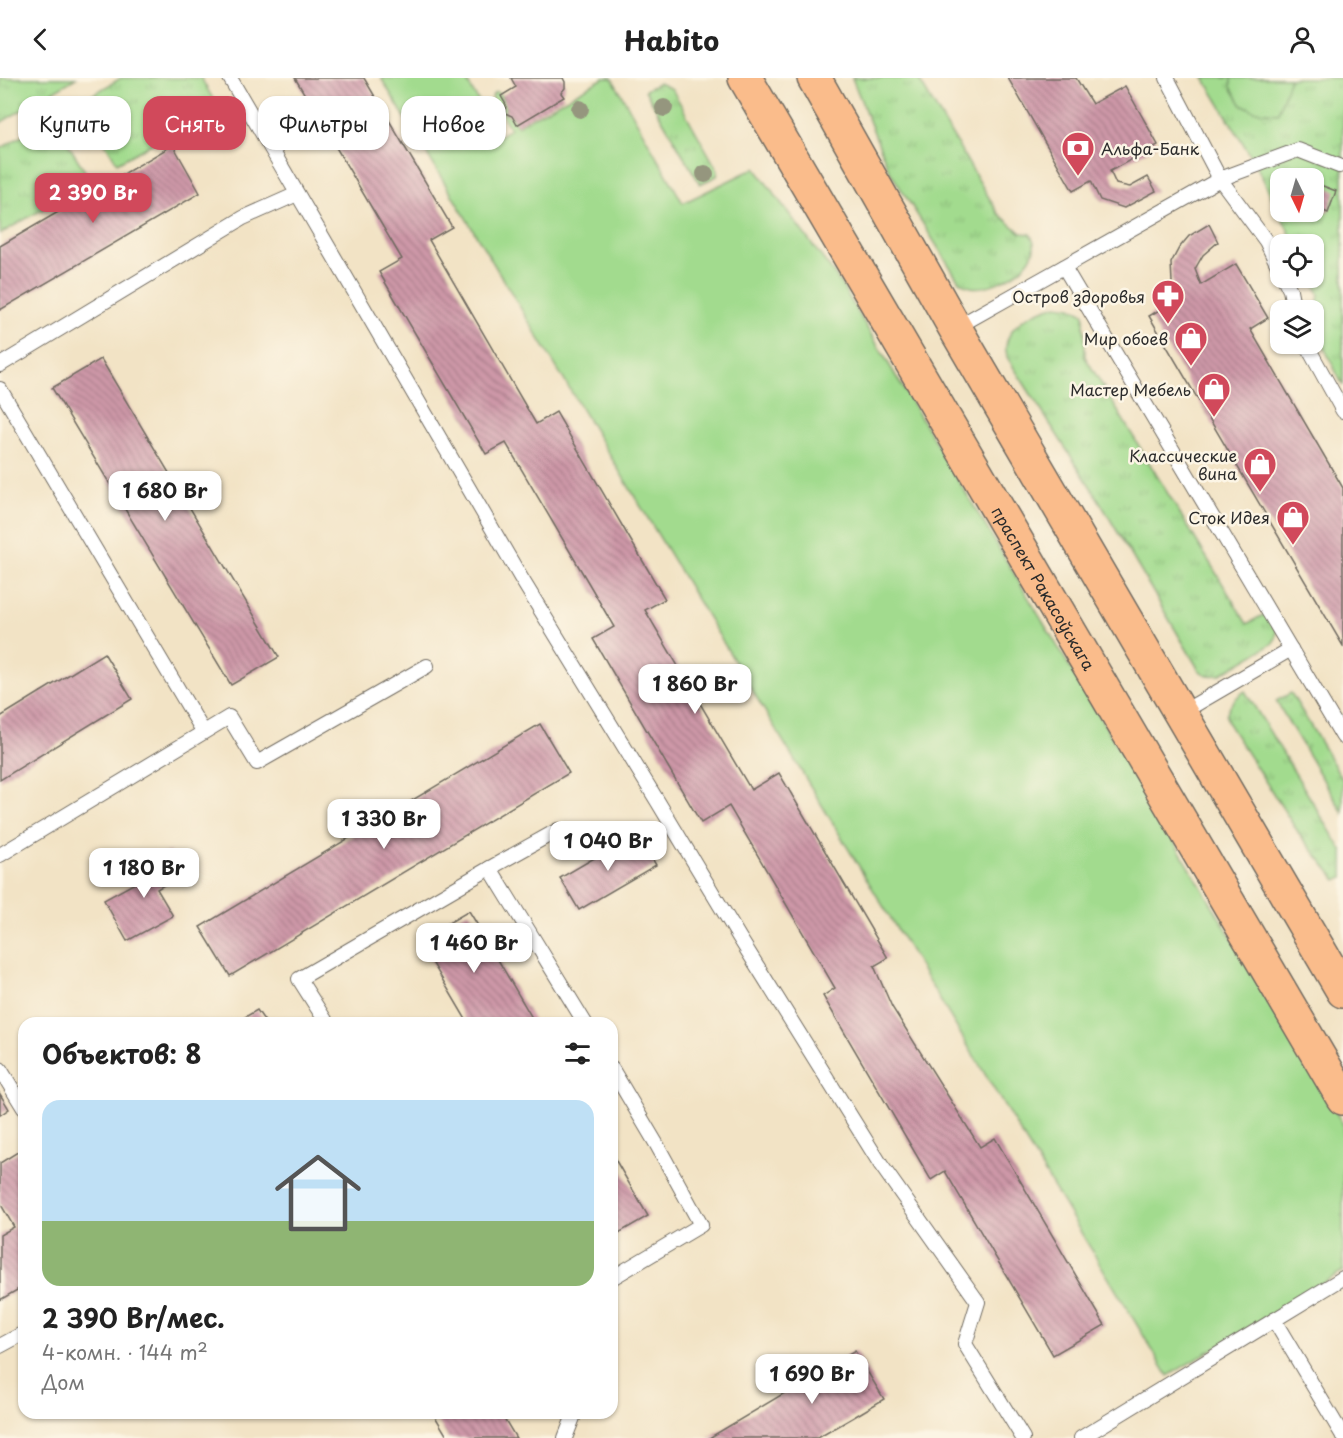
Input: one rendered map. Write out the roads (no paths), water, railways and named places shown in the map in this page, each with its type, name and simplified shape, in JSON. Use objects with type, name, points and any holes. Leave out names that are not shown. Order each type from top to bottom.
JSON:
[{"type":"main road","name":"праспект Ракасоўскага","points":[[745,78],[1343,1098]]},
{"type":"main road","points":[[814,78],[955,328],[1343,991]]},
{"type":"lane","points":[[230,78],[521,578],[739,937],[881,1165],[978,1302],[965,1344],[1023,1438]]},
{"type":"lane","points":[[1167,78],[1220,179],[1270,249]]},
{"type":"lane","points":[[955,328],[1220,179],[1298,150],[1339,166]]},
{"type":"lane","points":[[0,366],[243,218],[297,194]]},
{"type":"lane","points":[[1064,267],[1343,736]]},
{"type":"lane","points":[[1312,354],[1343,411]]},
{"type":"lane","points":[[0,389],[203,731]]},
{"type":"lane","points":[[1181,713],[1291,649]]},
{"type":"lane","points":[[0,855],[229,717],[257,763],[427,666]]},
{"type":"lane","points":[[323,1017],[299,979],[558,830]]},
{"type":"lane","points":[[490,868],[581,1017]]},
{"type":"lane","points":[[0,1069],[18,1098]]},
{"type":"lane","points":[[618,1079],[701,1225],[618,1274]]},
{"type":"lane","points":[[1081,1438],[1343,1278]]},
{"type":"lane","points":[[1275,1320],[1343,1436]]},
{"type":"lane","points":[[0,1346],[18,1336]]},
{"type":"lane","points":[[565,1438],[572,1419]]},
{"type":"place","name":"Альфа-Банк","points":[[1078,177]]},
{"type":"place","name":"Остров здоровья","points":[[1168,325]]},
{"type":"place","name":"Мир обоев","points":[[1191,367]]},
{"type":"place","name":"Мастер Мебель","points":[[1214,418]]},
{"type":"place","name":"Классические вина","points":[[1260,493]]},
{"type":"place","name":"Сток Идея","points":[[1293,546]]}]
